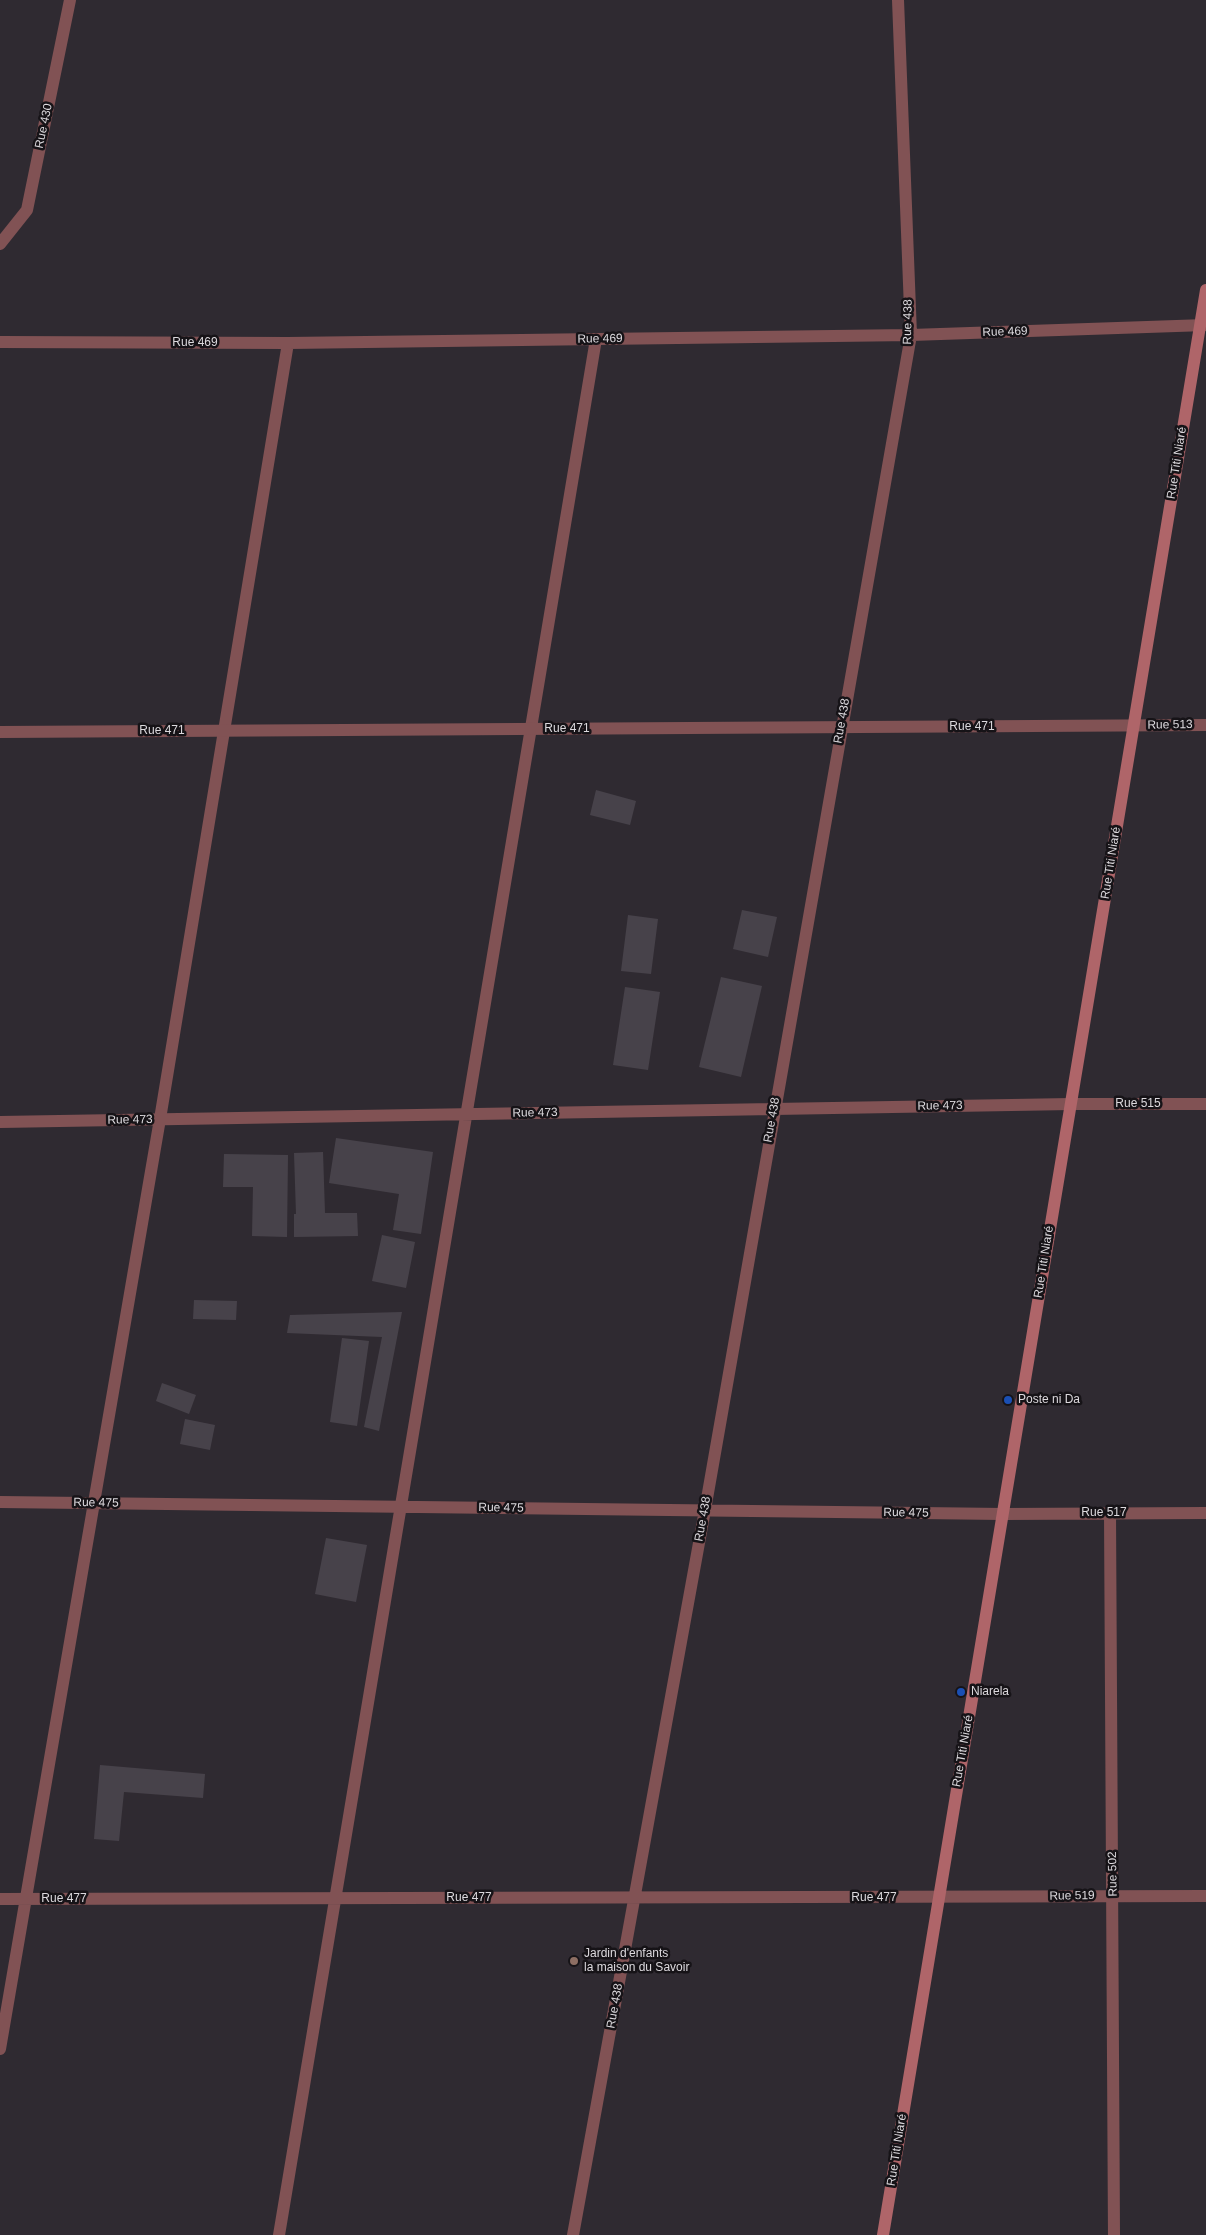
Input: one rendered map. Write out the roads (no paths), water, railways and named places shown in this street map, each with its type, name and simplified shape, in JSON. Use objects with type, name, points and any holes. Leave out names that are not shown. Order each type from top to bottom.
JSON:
[{"type":"main road","name":"Rue Titi Niaré","points":[[883,2235],[1070,1104],[1203,325],[1206,290]]},
{"type":"street","name":"Rue 430","points":[[0,244],[27,210],[70,0]]},
{"type":"street","name":"Rue 438","points":[[573,2235],[705,1510],[910,335],[898,0]]},
{"type":"street","name":"Rue 469","points":[[0,342],[288,343],[910,335],[1203,325]]},
{"type":"street","points":[[279,2235],[402,1506],[529,730],[596,339]]},
{"type":"street","points":[[0,2049],[92,1503],[160,1119],[288,343]]},
{"type":"street","name":"Rue 513","points":[[1134,726],[1206,725]]},
{"type":"street","name":"Rue 471","points":[[0,732],[1134,726]]},
{"type":"street","name":"Rue 515","points":[[1070,1104],[1206,1104]]},
{"type":"street","name":"Rue 473","points":[[0,1122],[1070,1104]]},
{"type":"street","name":"Rue 475","points":[[0,1502],[1003,1514]]},
{"type":"street","name":"Rue 517","points":[[1003,1514],[1206,1513]]},
{"type":"street","name":"Rue 502","points":[[1110,1514],[1114,1895],[1114,2235]]},
{"type":"street","name":"Rue 519","points":[[939,1898],[1114,1895],[1206,1896]]},
{"type":"street","name":"Rue 477","points":[[0,1899],[939,1898]]},
{"type":"place","name":"Poste ni Da","points":[[1008,1400]]},
{"type":"place","name":"Niarela","points":[[961,1692]]},
{"type":"place","name":"Jardin d'enfants la maison du Savoir","points":[[574,1961]]}]
